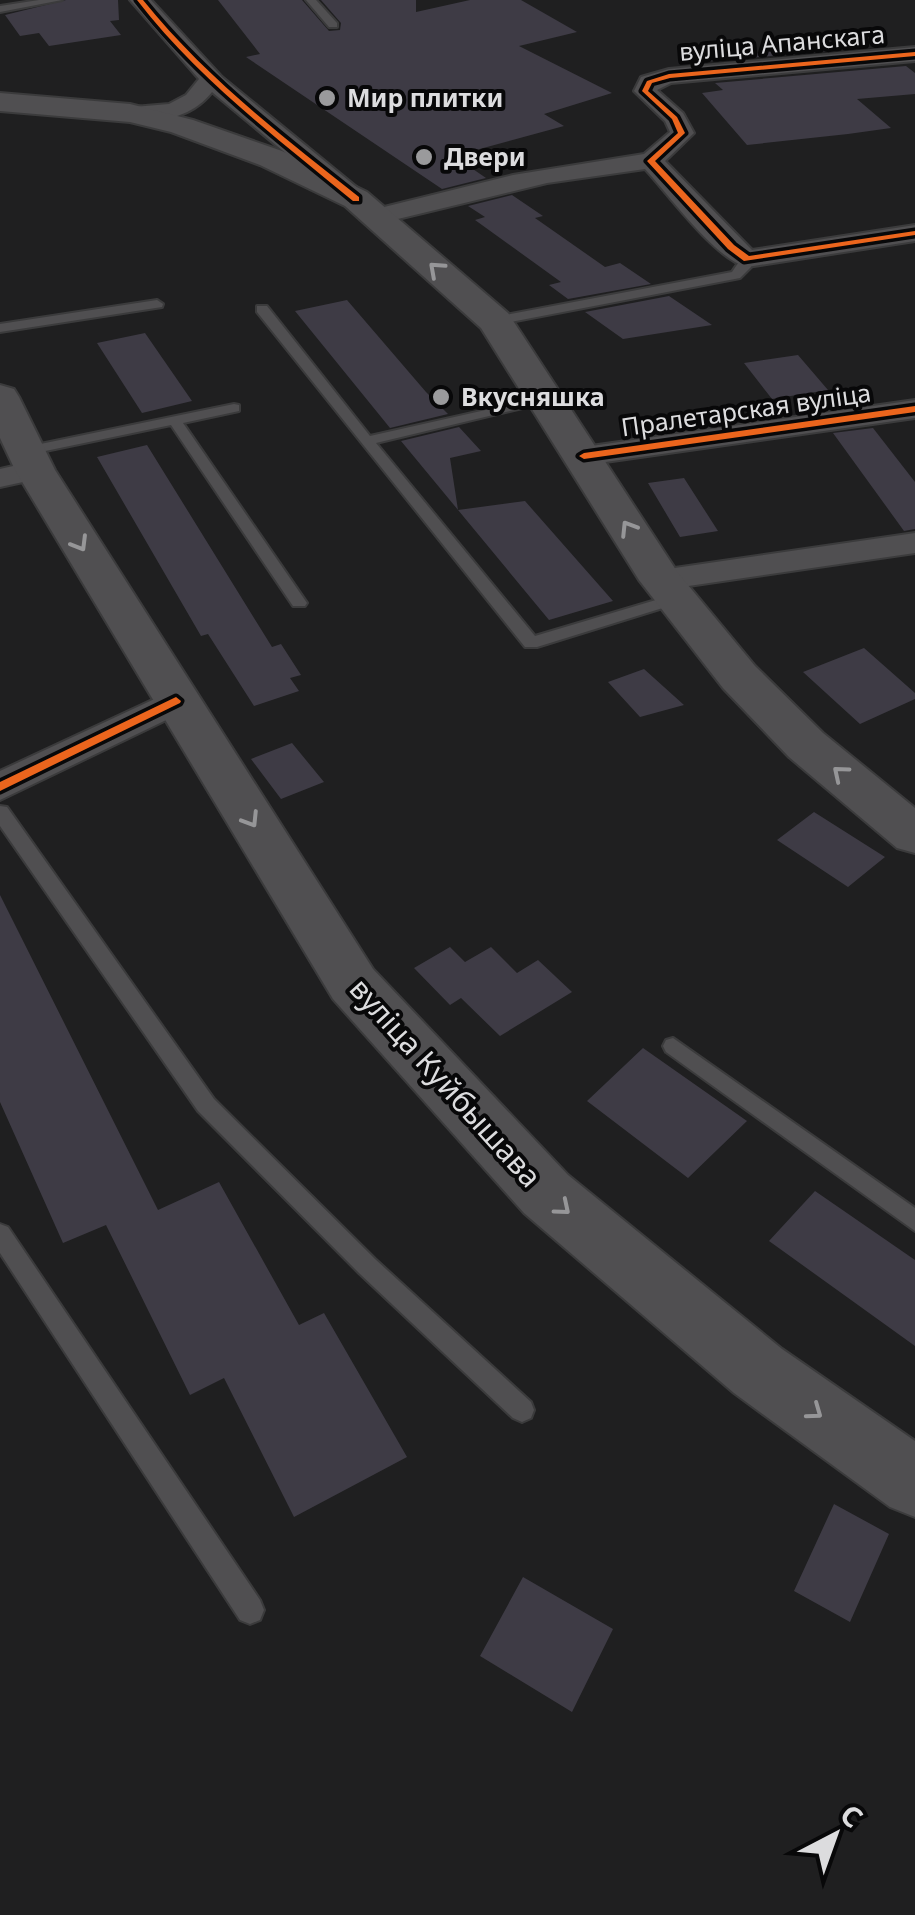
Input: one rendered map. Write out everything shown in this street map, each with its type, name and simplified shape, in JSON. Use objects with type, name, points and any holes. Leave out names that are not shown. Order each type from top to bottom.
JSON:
[{"type":"main road","name":"Пралетарская вуліца","points":[[0,102],[130,113],[226,141],[367,208],[495,321],[668,590],[738,677],[792,731],[915,835]]},
{"type":"main road","name":"вуліца Куйбышава","points":[[0,397],[20,466],[176,701],[353,984],[546,1194],[758,1371],[905,1469]]},
{"type":"street","points":[[140,0],[168,39],[210,79],[367,208],[586,166],[651,161],[731,247],[747,259],[915,233]]},
{"type":"street","name":"вуліца Апанскага","points":[[651,161],[682,133],[674,118],[644,91],[650,82],[669,76],[915,54]]},
{"type":"street","points":[[130,113],[172,112],[192,104],[210,79]]},
{"type":"street","name":"Пралетарская вуліца","points":[[584,456],[915,409]]},
{"type":"street","points":[[668,590],[915,543]]},
{"type":"street","points":[[0,787],[176,701]]},
{"type":"lane","points":[[0,8],[57,0]]},
{"type":"lane","points":[[311,0],[332,26]]},
{"type":"lane","points":[[495,321],[736,274],[745,267],[747,259]]},
{"type":"lane","points":[[0,328],[157,304]]},
{"type":"lane","points":[[262,309],[531,644],[668,590]]},
{"type":"lane","points":[[367,441],[547,398]]},
{"type":"lane","points":[[20,466],[174,420],[234,408]]},
{"type":"lane","points":[[174,420],[299,603]]},
{"type":"lane","points":[[0,812],[206,1105],[366,1266],[522,1410]]},
{"type":"lane","points":[[673,1046],[915,1220]]},
{"type":"lane","points":[[0,1234],[250,1610]]},
{"type":"building","points":[[66,0],[118,0],[119,20],[110,21],[121,35],[49,46],[39,33],[20,36],[5,15]]},
{"type":"building","points":[[218,0],[302,0],[329,31],[340,30],[341,23],[321,0],[416,0],[416,12],[470,0],[521,0],[577,32],[519,46],[612,93],[544,114],[564,126],[454,156],[486,178],[442,189],[246,57],[260,54]]},
{"type":"building","points":[[813,45],[820,51],[883,46],[691,63]]},
{"type":"building","points":[[906,66],[915,73],[915,94],[857,99],[891,128],[848,134],[747,145],[702,93],[723,90],[715,83]]},
{"type":"building","points":[[512,195],[543,216],[535,218],[605,267],[620,263],[651,284],[568,299],[549,285],[561,282],[475,220],[485,217],[468,206]]},
{"type":"building","points":[[669,296],[712,325],[623,339],[585,312]]},
{"type":"building","points":[[347,300],[448,414],[390,428],[295,311]]},
{"type":"building","points":[[145,333],[192,401],[142,413],[97,343]]},
{"type":"building","points":[[798,355],[828,390],[772,399],[744,363]]},
{"type":"building","points":[[459,427],[481,451],[450,458],[458,510],[401,441]]},
{"type":"building","points":[[873,428],[915,482],[915,529],[904,531],[833,433]]},
{"type":"building","points":[[147,445],[272,647],[281,644],[301,675],[290,678],[299,691],[254,706],[208,634],[201,636],[97,457]]},
{"type":"building","points":[[684,478],[718,531],[680,537],[648,483]]},
{"type":"building","points":[[525,501],[613,601],[549,620],[458,510]]},
{"type":"building","points":[[864,648],[915,693],[915,699],[860,724],[803,672]]},
{"type":"building","points":[[644,669],[684,705],[640,717],[608,682]]},
{"type":"building","points":[[292,743],[324,782],[281,799],[251,759]]},
{"type":"building","points":[[814,812],[885,857],[848,887],[777,840]]},
{"type":"building","points":[[0,895],[158,1210],[219,1182],[299,1325],[324,1313],[407,1457],[294,1517],[224,1378],[190,1395],[106,1225],[63,1243],[0,1102]]},
{"type":"building","points":[[450,947],[465,962],[491,947],[517,973],[538,960],[572,992],[500,1036],[461,998],[450,1005],[414,968]]},
{"type":"building","points":[[643,1048],[747,1121],[688,1178],[587,1101]]},
{"type":"building","points":[[815,1191],[915,1260],[915,1346],[769,1241]]},
{"type":"building","points":[[834,1504],[889,1534],[850,1622],[794,1591]]},
{"type":"building","points":[[523,1577],[613,1629],[572,1712],[480,1656]]},
{"type":"cycle path","points":[[140,0],[214,81],[356,199]]},
{"type":"cycle path","points":[[915,54],[669,76],[649,82],[645,91],[675,118],[682,133],[651,161],[731,247],[747,259],[915,233]]},
{"type":"cycle path","points":[[584,456],[915,409]]},
{"type":"cycle path","points":[[0,787],[176,701]]},
{"type":"place","name":"Мир плитки","points":[[327,98]]},
{"type":"place","name":"Двери","points":[[424,157]]},
{"type":"place","name":"Вкусняшка","points":[[441,397]]}]
